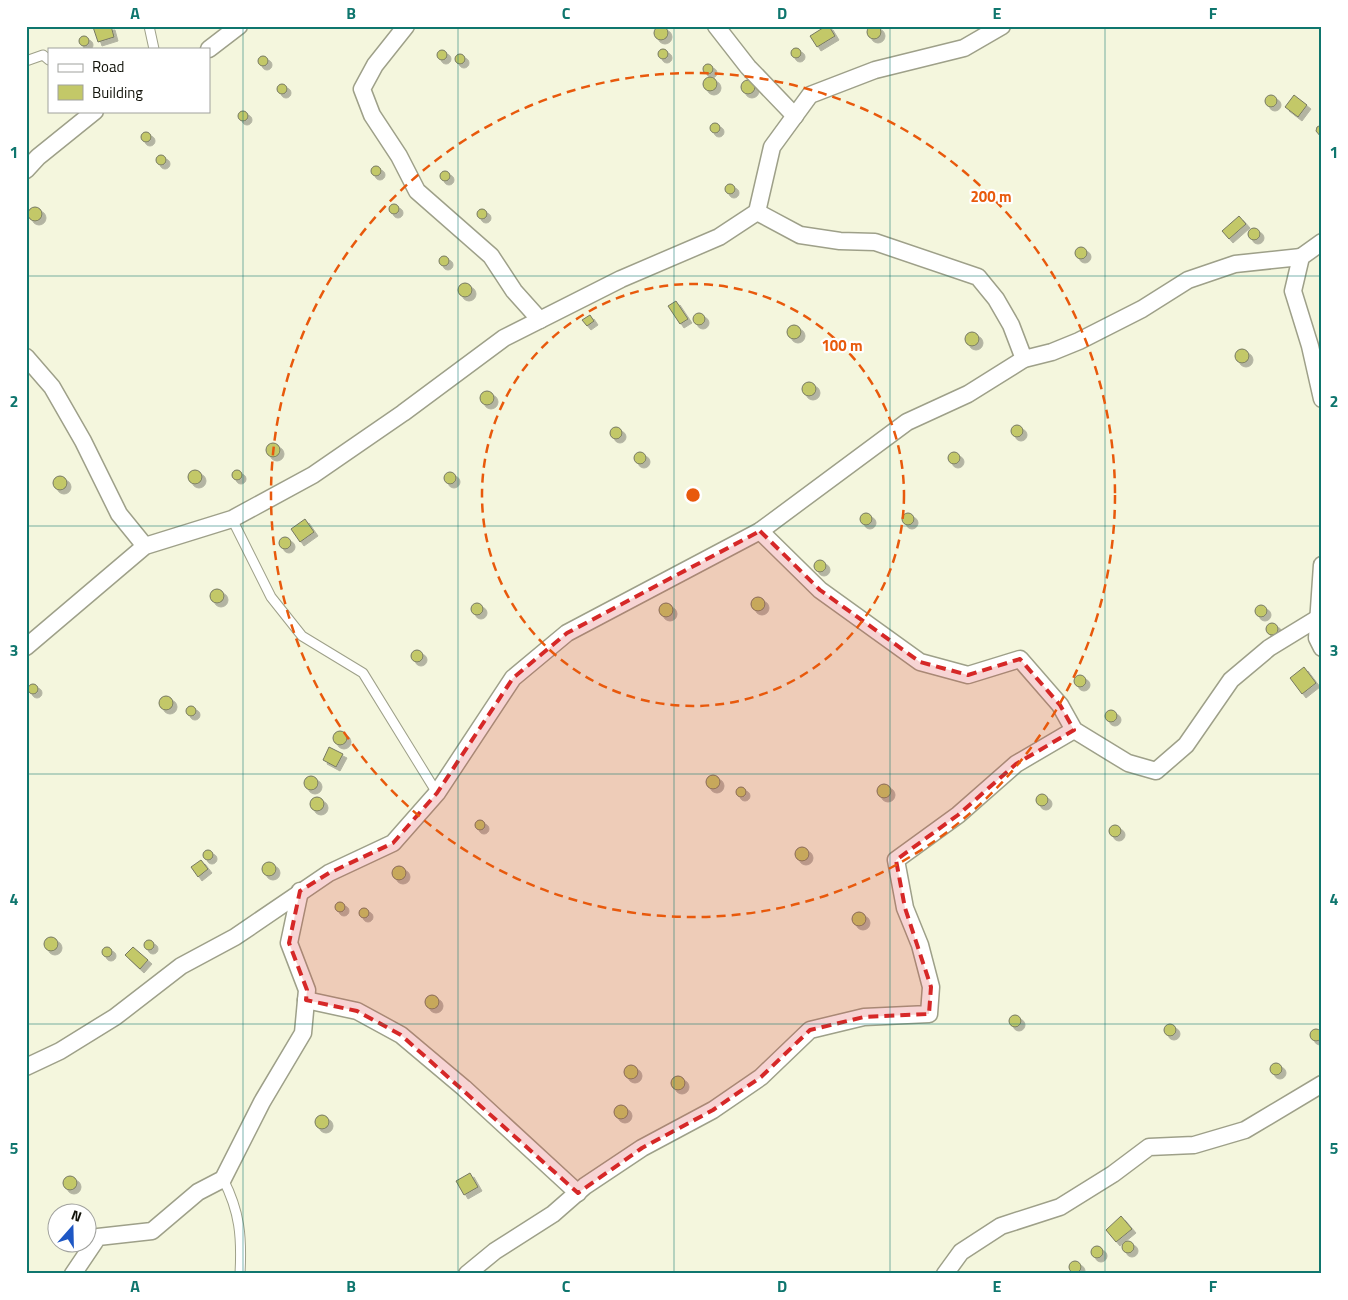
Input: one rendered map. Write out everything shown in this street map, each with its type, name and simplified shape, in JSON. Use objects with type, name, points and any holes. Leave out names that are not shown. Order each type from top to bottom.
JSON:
[{"type":"street","points":[[210,49],[239,26]]},
{"type":"street","points":[[406,26],[375,65],[362,89],[372,115],[399,156],[417,191],[491,256],[514,291],[540,320]]},
{"type":"street","points":[[716,26],[748,67],[795,116]]},
{"type":"street","points":[[26,647],[145,546],[232,519],[313,475],[403,413],[504,338],[621,279],[719,237],[757,212],[772,147],[810,95],[874,70],[964,48],[1002,26]]},
{"type":"street","points":[[26,170],[94,112]]},
{"type":"street","points":[[757,212],[800,235],[875,242],[978,277],[996,298],[1011,325],[1024,359]]},
{"type":"street","points":[[26,1067],[60,1051],[115,1017],[181,966],[235,937],[329,873],[393,843],[437,792],[513,678],[567,633],[760,531],[907,422],[968,394],[1024,359],[1052,352],[1079,341],[1142,309],[1188,280],[1235,264],[1301,257],[1322,242]]},
{"type":"street","points":[[1301,257],[1293,290],[1310,346],[1322,399]]},
{"type":"street","points":[[26,357],[52,387],[83,441],[119,514],[145,546]]},
{"type":"street","points":[[760,531],[820,590],[920,662],[968,674],[1020,659],[1060,706],[1074,730],[1128,763],[1156,771],[1186,745],[1230,680],[1269,648],[1318,618]]},
{"type":"street","points":[[1322,565],[1317,638],[1322,648]]},
{"type":"street","points":[[467,1274],[495,1252],[553,1214],[578,1193],[642,1148],[713,1110],[761,1077],[810,1030],[864,1017],[929,1014],[931,987],[920,945],[905,908],[896,860],[958,815],[1016,764],[1074,730]]},
{"type":"street","points":[[73,1274],[98,1237],[152,1231],[198,1192],[223,1179],[262,1102],[303,1033],[306,990],[289,944],[300,892]]},
{"type":"street","points":[[306,1000],[357,1011],[402,1035],[464,1088],[578,1193]]},
{"type":"street","points":[[945,1274],[961,1252],[1002,1226],[1060,1207],[1113,1174],[1149,1148],[1194,1145],[1245,1130],[1322,1084]]},
{"type":"lane","points":[[149,26],[154,48]]},
{"type":"lane","points":[[26,61],[43,55],[48,59]]},
{"type":"lane","points":[[232,519],[271,597],[302,636],[363,673],[406,745],[437,792]]},
{"type":"lane","points":[[223,1179],[235,1202],[241,1244],[240,1274]]},
{"type":"highlighted area","points":[[760,531],[820,590],[920,662],[968,675],[1020,659],[1060,705],[1074,730],[1016,764],[958,815],[896,860],[905,908],[931,987],[929,1014],[864,1017],[810,1030],[761,1077],[713,1110],[642,1148],[578,1193],[401,1035],[357,1011],[306,1000],[307,990],[289,943],[300,891],[329,873],[393,843],[437,793],[513,678],[567,633]]},
{"type":"building","points":[[874,25],[879,27],[881,32],[879,37],[874,39],[869,37],[867,32],[869,27]]},
{"type":"building","points":[[111,26],[114,37],[98,42],[93,27]]},
{"type":"building","points":[[658,26],[664,26],[668,33],[664,40],[658,40],[654,36],[654,30]]},
{"type":"building","points":[[829,26],[835,36],[817,47],[810,36]]},
{"type":"building","points":[[82,36],[86,36],[89,41],[88,45],[82,46],[79,43],[79,39]]},
{"type":"building","points":[[794,48],[798,48],[801,53],[800,57],[794,58],[791,55],[791,51]]},
{"type":"building","points":[[661,49],[665,49],[668,54],[667,58],[661,59],[658,56],[658,52]]},
{"type":"building","points":[[440,50],[444,50],[447,55],[446,59],[440,60],[437,57],[437,53]]},
{"type":"building","points":[[458,54],[462,54],[465,59],[464,63],[458,64],[455,61],[455,57]]},
{"type":"building","points":[[261,56],[265,56],[268,61],[267,65],[261,66],[258,63],[258,59]]},
{"type":"building","points":[[706,64],[710,64],[713,69],[712,73],[706,74],[703,71],[703,67]]},
{"type":"building","points":[[707,77],[713,77],[717,84],[713,91],[707,91],[703,87],[703,81]]},
{"type":"building","points":[[745,80],[751,80],[755,87],[751,94],[745,94],[741,90],[741,84]]},
{"type":"building","points":[[280,84],[284,84],[287,89],[286,93],[280,94],[277,91],[277,87]]},
{"type":"building","points":[[1271,95],[1277,101],[1271,107],[1265,101]]},
{"type":"building","points":[[1294,95],[1307,105],[1298,117],[1285,107]]},
{"type":"building","points":[[241,111],[245,111],[248,116],[247,120],[241,121],[238,118],[238,114]]},
{"type":"building","points":[[713,123],[717,123],[720,128],[719,132],[713,133],[710,130],[710,126]]},
{"type":"building","points":[[1322,125],[1321,137],[1316,131],[1317,127]]},
{"type":"building","points":[[144,132],[148,132],[151,137],[150,141],[144,142],[141,139],[141,135]]},
{"type":"building","points":[[159,155],[163,155],[166,160],[165,164],[159,165],[156,162],[156,158]]},
{"type":"building","points":[[374,166],[378,166],[381,171],[380,175],[374,176],[371,173],[371,169]]},
{"type":"building","points":[[443,171],[447,171],[450,176],[449,180],[443,181],[440,178],[440,174]]},
{"type":"building","points":[[728,184],[732,184],[735,189],[734,193],[728,194],[725,191],[725,187]]},
{"type":"building","points":[[392,204],[396,204],[399,209],[398,213],[392,214],[389,211],[389,207]]},
{"type":"building","points":[[32,207],[38,207],[42,214],[38,221],[32,221],[28,217],[28,211]]},
{"type":"building","points":[[480,209],[484,209],[487,214],[486,218],[480,219],[477,216],[477,212]]},
{"type":"building","points":[[1239,216],[1246,224],[1229,239],[1222,231]]},
{"type":"building","points":[[1254,228],[1260,234],[1254,240],[1248,234]]},
{"type":"building","points":[[1081,247],[1087,253],[1081,259],[1075,253]]},
{"type":"building","points":[[442,256],[446,256],[449,261],[448,265],[442,266],[439,263],[439,259]]},
{"type":"building","points":[[462,283],[468,283],[472,290],[468,297],[462,297],[458,293],[458,287]]},
{"type":"building","points":[[676,301],[688,319],[680,324],[668,306]]},
{"type":"building","points":[[699,313],[705,319],[699,325],[693,319]]},
{"type":"building","points":[[590,315],[594,321],[587,326],[582,320]]},
{"type":"building","points":[[791,325],[797,325],[801,332],[797,339],[791,339],[787,335],[787,329]]},
{"type":"building","points":[[969,332],[975,332],[979,339],[975,346],[969,346],[965,342],[965,336]]},
{"type":"building","points":[[1239,349],[1245,349],[1249,356],[1245,363],[1239,363],[1235,359],[1235,353]]},
{"type":"building","points":[[806,382],[812,382],[816,389],[812,396],[806,396],[802,392],[802,386]]},
{"type":"building","points":[[484,391],[490,391],[494,398],[490,405],[484,405],[480,401],[480,395]]},
{"type":"building","points":[[1017,425],[1023,431],[1017,437],[1011,431]]},
{"type":"building","points":[[616,427],[622,433],[616,439],[610,433]]},
{"type":"building","points":[[270,443],[276,443],[280,450],[276,457],[270,457],[266,453],[266,447]]},
{"type":"building","points":[[640,452],[646,458],[640,464],[634,458]]},
{"type":"building","points":[[954,452],[960,458],[954,464],[948,458]]},
{"type":"building","points":[[192,470],[198,470],[202,477],[198,484],[192,484],[188,480],[188,474]]},
{"type":"building","points":[[235,470],[239,470],[242,475],[241,479],[235,480],[232,477],[232,473]]},
{"type":"building","points":[[450,472],[456,478],[450,484],[444,478]]},
{"type":"building","points":[[57,476],[63,476],[67,483],[63,490],[57,490],[53,486],[53,480]]},
{"type":"building","points":[[866,513],[872,519],[866,525],[860,519]]},
{"type":"building","points":[[908,513],[914,519],[908,525],[902,519]]},
{"type":"building","points":[[305,519],[314,532],[300,542],[291,529]]},
{"type":"building","points":[[285,537],[291,543],[285,549],[279,543]]},
{"type":"building","points":[[820,560],[826,566],[820,572],[814,566]]},
{"type":"building","points":[[214,589],[220,589],[224,596],[220,603],[214,603],[210,599],[210,593]]},
{"type":"building","points":[[755,597],[761,597],[765,604],[761,611],[755,611],[751,607],[751,601]]},
{"type":"building","points":[[477,603],[483,609],[477,615],[471,609]]},
{"type":"building","points":[[663,603],[669,603],[673,610],[669,617],[663,617],[659,613],[659,607]]},
{"type":"building","points":[[1261,605],[1267,611],[1261,617],[1255,611]]},
{"type":"building","points":[[1272,623],[1278,629],[1272,635],[1266,629]]},
{"type":"building","points":[[417,650],[423,656],[417,662],[411,656]]},
{"type":"building","points":[[1304,667],[1316,683],[1302,694],[1290,678]]},
{"type":"building","points":[[1080,675],[1086,681],[1080,687],[1074,681]]},
{"type":"building","points":[[33,684],[38,689],[33,694],[28,689]]},
{"type":"building","points":[[163,696],[169,696],[173,703],[169,710],[163,710],[159,706],[159,700]]},
{"type":"building","points":[[191,706],[196,711],[191,716],[186,711]]},
{"type":"building","points":[[1111,710],[1117,716],[1111,722],[1105,716]]},
{"type":"building","points":[[337,731],[343,731],[347,738],[343,745],[337,745],[333,741],[333,735]]},
{"type":"building","points":[[329,747],[343,754],[336,767],[323,760]]},
{"type":"building","points":[[710,775],[716,775],[720,782],[716,789],[710,789],[706,785],[706,779]]},
{"type":"building","points":[[308,776],[314,776],[318,783],[314,790],[308,790],[304,786],[304,780]]},
{"type":"building","points":[[881,784],[887,784],[891,791],[887,798],[881,798],[877,794],[877,788]]},
{"type":"building","points":[[741,787],[746,792],[741,797],[736,792]]},
{"type":"building","points":[[1042,794],[1048,800],[1042,806],[1036,800]]},
{"type":"building","points":[[314,797],[320,797],[324,804],[320,811],[314,811],[310,807],[310,801]]},
{"type":"building","points":[[480,820],[485,825],[480,830],[475,825]]},
{"type":"building","points":[[1113,825],[1117,825],[1121,831],[1117,837],[1113,837],[1109,833],[1109,829]]},
{"type":"building","points":[[799,847],[805,847],[809,854],[805,861],[799,861],[795,857],[795,851]]},
{"type":"building","points":[[208,850],[213,855],[208,860],[203,855]]},
{"type":"building","points":[[201,860],[208,869],[198,877],[191,867]]},
{"type":"building","points":[[266,862],[272,862],[276,869],[272,876],[266,876],[262,872],[262,866]]},
{"type":"building","points":[[396,866],[402,866],[406,873],[402,880],[396,880],[392,876],[392,870]]},
{"type":"building","points":[[340,902],[345,907],[340,912],[335,907]]},
{"type":"building","points":[[364,908],[369,913],[364,918],[359,913]]},
{"type":"building","points":[[856,912],[862,912],[866,919],[862,926],[856,926],[852,922],[852,916]]},
{"type":"building","points":[[48,937],[54,937],[58,944],[54,951],[48,951],[44,947],[44,941]]},
{"type":"building","points":[[149,940],[154,945],[149,950],[144,945]]},
{"type":"building","points":[[107,947],[112,952],[107,957],[102,952]]},
{"type":"building","points":[[133,947],[148,960],[140,969],[125,955]]},
{"type":"building","points":[[429,995],[435,995],[439,1002],[435,1009],[429,1009],[425,1005],[425,999]]},
{"type":"building","points":[[1015,1015],[1021,1021],[1015,1027],[1009,1021]]},
{"type":"building","points":[[1168,1024],[1172,1024],[1176,1030],[1172,1036],[1168,1036],[1164,1032],[1164,1028]]},
{"type":"building","points":[[1314,1029],[1318,1029],[1322,1035],[1318,1041],[1314,1041],[1310,1037],[1310,1033]]},
{"type":"building","points":[[1274,1063],[1278,1063],[1282,1069],[1278,1075],[1274,1075],[1270,1071],[1270,1067]]},
{"type":"building","points":[[628,1065],[634,1065],[638,1072],[634,1079],[628,1079],[624,1075],[624,1069]]},
{"type":"building","points":[[675,1076],[681,1076],[685,1083],[681,1090],[675,1090],[671,1086],[671,1080]]},
{"type":"building","points":[[618,1105],[624,1105],[628,1112],[624,1119],[618,1119],[614,1115],[614,1109]]},
{"type":"building","points":[[319,1115],[325,1115],[329,1122],[325,1129],[319,1129],[315,1125],[315,1119]]},
{"type":"building","points":[[470,1173],[478,1187],[464,1195],[456,1181]]},
{"type":"building","points":[[67,1176],[73,1176],[77,1183],[73,1190],[67,1190],[63,1186],[63,1180]]},
{"type":"building","points":[[1121,1216],[1132,1229],[1116,1242],[1106,1230]]},
{"type":"building","points":[[1126,1241],[1130,1241],[1134,1247],[1130,1253],[1126,1253],[1122,1249],[1122,1245]]},
{"type":"building","points":[[1095,1246],[1099,1246],[1103,1252],[1099,1258],[1095,1258],[1091,1254],[1091,1250]]},
{"type":"building","points":[[1073,1261],[1077,1261],[1081,1267],[1077,1273],[1073,1273],[1069,1269],[1069,1265]]}]
